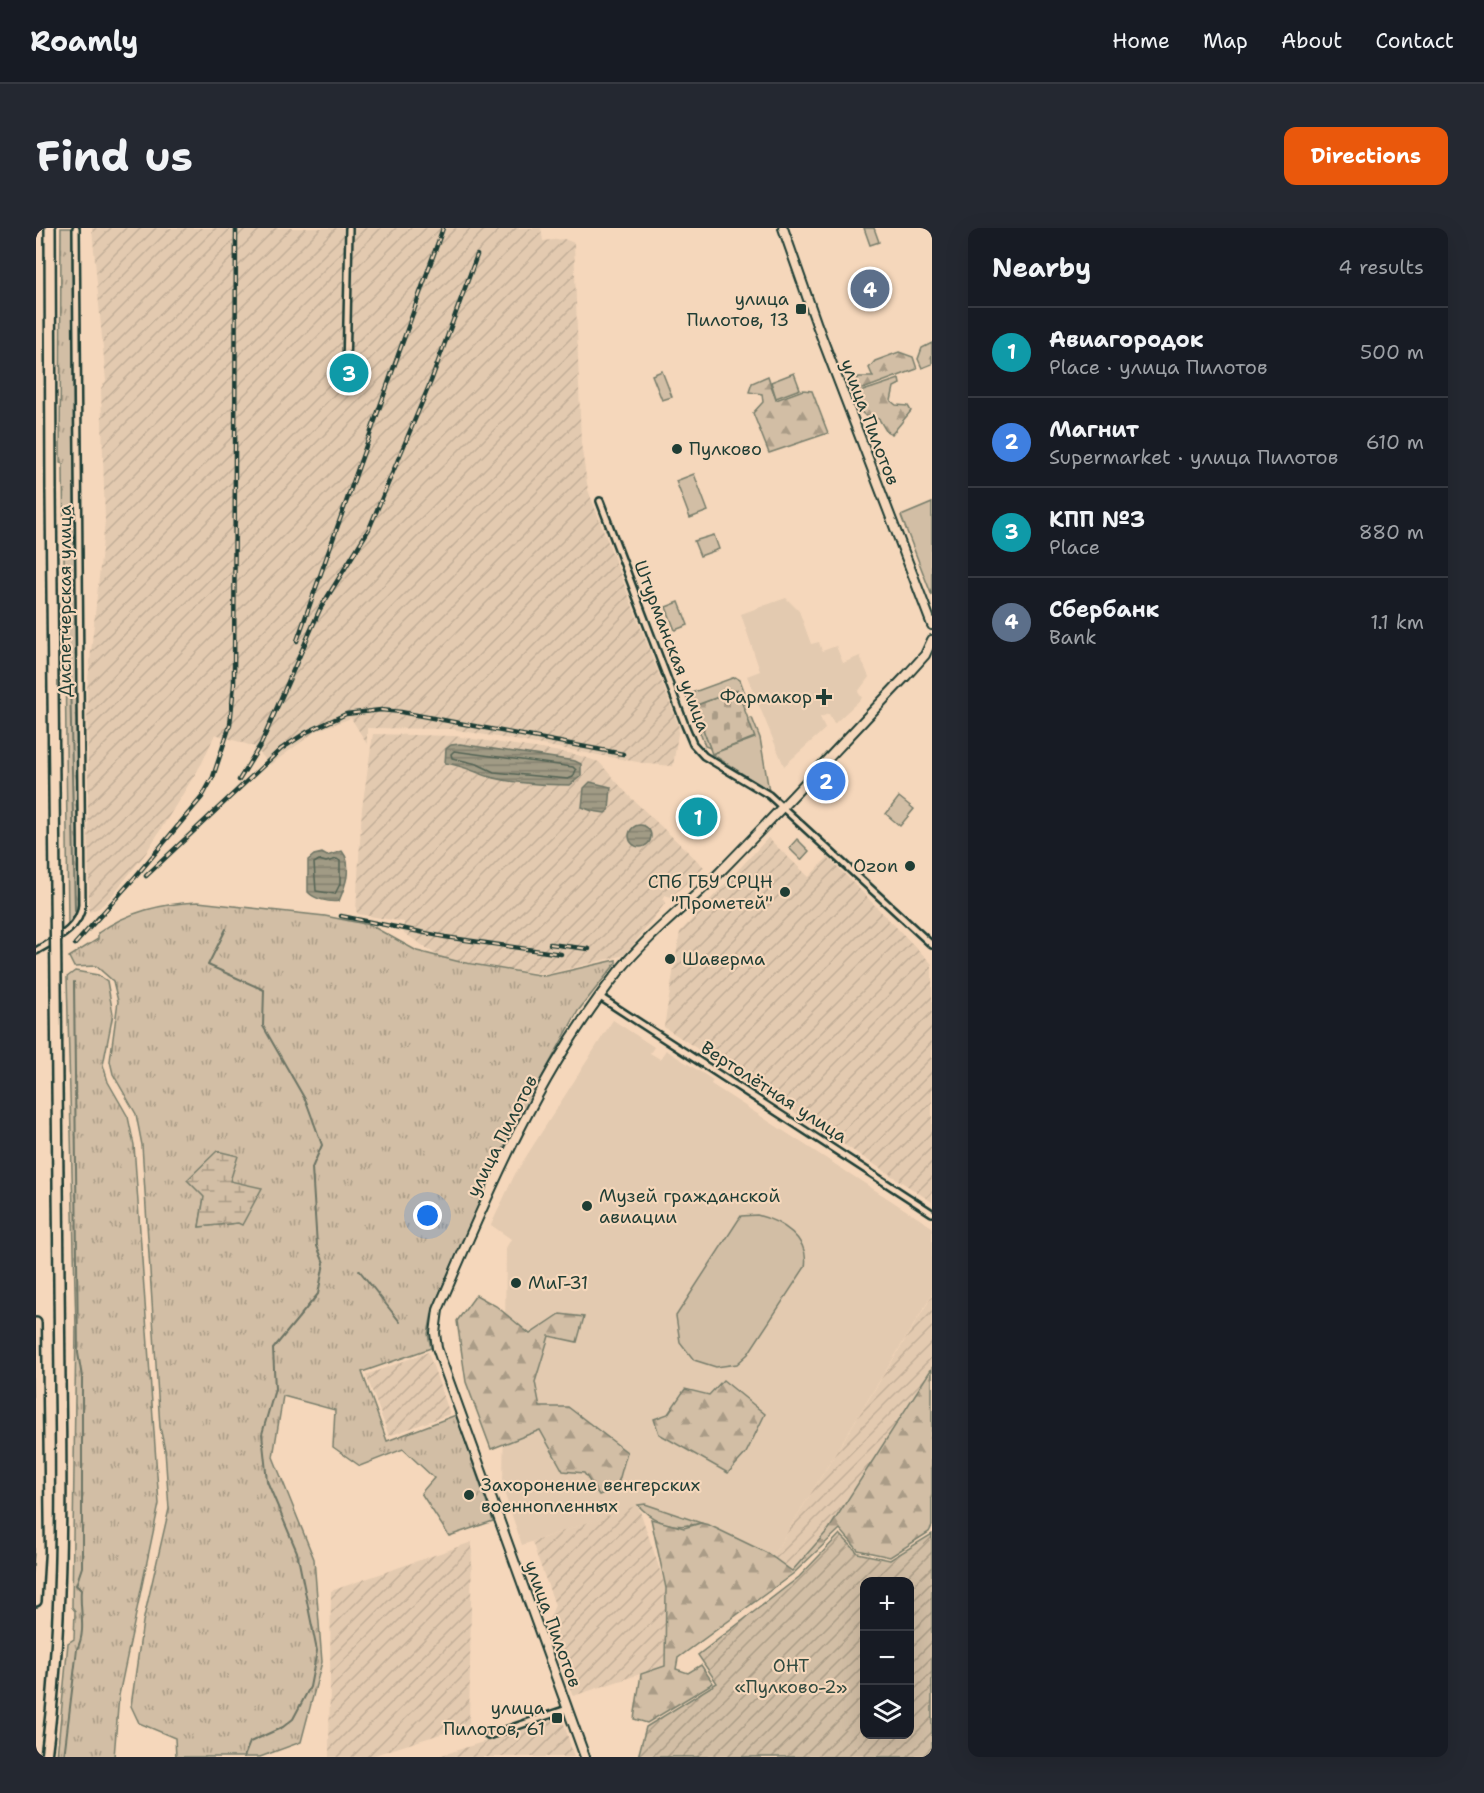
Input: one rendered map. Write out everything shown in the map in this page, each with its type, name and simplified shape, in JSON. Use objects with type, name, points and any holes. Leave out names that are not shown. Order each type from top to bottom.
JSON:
[{"type":"highway","points":[[46,1757],[54,1690],[62,1549],[50,228]]},
{"type":"highway","points":[[36,1323],[39,1551],[36,1601]]},
{"type":"street","name":"Диспетчерская улица","points":[[36,951],[72,928],[79,918],[82,905],[76,228]]},
{"type":"street","points":[[346,371],[348,228]]},
{"type":"street","name":"улица Пилотов","points":[[783,228],[817,326],[932,623]]},
{"type":"street","name":"Штурманская улица","points":[[600,501],[693,744],[704,756],[756,786],[782,806],[932,945]]},
{"type":"street","name":"улица Пилотов","points":[[585,1757],[438,1348],[435,1321],[512,1144],[554,1069],[600,997],[645,941],[707,885],[906,676],[925,655],[932,640]]},
{"type":"street","name":"Вертолётная улица","points":[[600,997],[932,1213]]},
{"type":"street","points":[[488,1736],[567,1709]]},
{"type":"shaded area","points":[[92,228],[541,228],[543,241],[564,239],[574,243],[581,444],[588,490],[679,727],[673,766],[649,764],[452,729],[367,728],[367,744],[351,718],[316,731],[270,765],[255,747],[215,734],[202,763],[146,853],[110,898],[99,908],[89,912],[87,689],[105,521],[101,388],[106,381]]},
{"type":"shaded area","points":[[786,598],[799,611],[811,644],[819,642],[822,651],[836,646],[843,663],[860,656],[869,677],[858,692],[862,698],[834,724],[829,714],[820,717],[825,729],[784,766],[747,676],[760,671],[741,614]]},
{"type":"shaded area","points":[[373,734],[454,736],[574,754],[599,762],[630,797],[704,867],[671,897],[665,895],[663,900],[666,902],[625,955],[547,974],[459,963],[438,956],[403,932],[404,922],[358,914],[356,911],[362,808]]},
{"type":"shaded area","points":[[768,838],[809,877],[828,857],[932,964],[932,1202],[664,1027],[680,932]]},
{"type":"shaded area","points":[[613,1020],[654,1047],[650,1053],[660,1059],[666,1050],[713,1080],[711,1084],[932,1227],[932,1295],[772,1557],[709,1525],[645,1504],[522,1545],[503,1489],[506,1248],[511,1239],[491,1225],[515,1174]]},
{"type":"shaded area","points":[[932,1296],[932,1368],[829,1529],[792,1572],[772,1557]]},
{"type":"shaded area","points":[[428,1352],[450,1414],[389,1436],[366,1375]]},
{"type":"shaded area","points":[[638,1505],[666,1588],[665,1666],[573,1696],[547,1624],[555,1605],[532,1542]]},
{"type":"shaded area","points":[[472,1542],[469,1725],[368,1757],[329,1757],[331,1591]]},
{"type":"shaded area","points":[[562,1717],[574,1757],[436,1757]]},
{"type":"green space","points":[[61,228],[72,228],[78,878],[77,911],[68,925],[63,464],[60,463]]},
{"type":"green space","points":[[864,228],[874,228],[879,242],[870,245]]},
{"type":"green space","points":[[932,343],[932,364],[922,368],[918,359],[922,348]]},
{"type":"green space","points":[[899,352],[913,357],[917,369],[863,389],[857,388],[855,382],[859,377],[873,377],[869,368],[875,361]]},
{"type":"green space","points":[[662,371],[672,397],[662,400],[652,375]]},
{"type":"green space","points":[[794,373],[800,389],[776,398],[771,382]]},
{"type":"green space","points":[[768,376],[776,400],[803,390],[812,391],[828,433],[769,453],[753,413],[763,402],[762,394],[749,392],[752,383]]},
{"type":"green space","points":[[899,379],[900,384],[894,387],[891,401],[896,405],[908,406],[911,411],[892,434],[886,431],[879,419],[864,415],[854,394]]},
{"type":"green space","points":[[694,474],[708,511],[690,518],[676,481]]},
{"type":"green space","points":[[932,503],[932,596],[901,516]]},
{"type":"green space","points":[[714,535],[719,549],[700,556],[694,541]]},
{"type":"green space","points":[[679,602],[688,625],[675,630],[666,607]]},
{"type":"green space","points":[[735,677],[740,680],[750,707],[745,709],[737,690],[694,706],[710,748],[705,746],[686,695]]},
{"type":"green space","points":[[737,690],[755,737],[712,754],[694,706]]},
{"type":"green space","points":[[752,718],[760,738],[769,791],[712,754],[755,738],[748,719]]},
{"type":"green space","points":[[899,797],[914,809],[900,826],[886,814]]},
{"type":"green space","points":[[797,839],[809,851],[801,860],[789,848]]},
{"type":"green space","points":[[198,902],[325,916],[370,925],[417,951],[460,962],[545,976],[616,960],[578,1011],[507,1141],[433,1308],[428,1334],[431,1348],[362,1372],[387,1441],[456,1415],[493,1521],[449,1536],[421,1493],[434,1478],[403,1449],[360,1466],[333,1447],[335,1410],[283,1396],[273,1457],[314,1559],[322,1662],[301,1742],[260,1757],[176,1757],[175,1738],[139,1723],[131,1706],[143,1622],[169,1509],[165,1450],[160,1427],[142,1145],[136,1114],[113,1074],[110,1061],[118,1001],[113,981],[96,966],[74,967],[69,957],[98,939],[98,933],[122,919],[146,910]],"holes":[[[204,1197],[238,1223],[199,1227]]]},
{"type":"green space","points":[[75,971],[98,975],[107,981],[113,1014],[103,1065],[108,1082],[128,1117],[134,1145],[159,1504],[119,1695],[114,1757],[57,1757],[68,1643],[74,1639],[75,1611],[72,1607],[76,1328],[67,977]]},
{"type":"green space","points":[[217,1151],[238,1156],[230,1181],[262,1188],[242,1225],[238,1223],[199,1227],[204,1197],[187,1180]]},
{"type":"green space","points":[[757,1215],[784,1226],[792,1232],[803,1247],[805,1267],[748,1354],[737,1364],[716,1367],[694,1360],[680,1342],[676,1316],[741,1216]]},
{"type":"green space","points":[[476,1295],[496,1306],[530,1334],[560,1314],[584,1317],[577,1342],[549,1336],[535,1382],[540,1407],[568,1407],[627,1452],[617,1488],[599,1495],[584,1473],[563,1471],[540,1430],[491,1449],[466,1382],[457,1321]]},
{"type":"green space","points":[[932,1368],[932,1526],[929,1532],[890,1557],[858,1550],[840,1529],[794,1573],[678,1658],[676,1669],[688,1673],[701,1665],[713,1683],[647,1723],[634,1719],[641,1674],[665,1666],[666,1588],[651,1519],[684,1528],[701,1523],[709,1525],[767,1553],[792,1571],[829,1529]]},
{"type":"green space","points":[[723,1380],[765,1414],[746,1453],[728,1473],[659,1434],[654,1419],[668,1414],[685,1389],[709,1395]]},
{"type":"green space","points":[[645,1504],[701,1523],[683,1526],[666,1524],[652,1517],[638,1505]]},
{"type":"green space","name":"ОНТ «Пулково-2»","points":[[840,1534],[858,1553],[890,1560],[932,1534],[932,1757],[638,1757],[646,1727],[717,1683],[698,1655],[799,1577]]},
{"type":"water","points":[[460,744],[575,761],[581,764],[581,776],[570,785],[522,783],[494,778],[445,763],[446,749],[451,745]]},
{"type":"water","points":[[590,782],[611,787],[609,810],[605,813],[582,807],[584,788]]},
{"type":"water","points":[[640,825],[648,828],[651,836],[648,844],[640,847],[632,844],[629,836],[632,828]]},
{"type":"water","points":[[342,851],[346,857],[348,870],[339,901],[314,897],[308,892],[308,860],[314,855],[322,853],[327,856]]},
{"type":"waterway","points":[[70,678],[75,911]]},
{"type":"waterway","points":[[226,929],[208,965],[264,990],[263,1026],[306,1101],[322,1145],[312,1168],[317,1246],[324,1263],[318,1294],[273,1349],[275,1389],[262,1434],[267,1481],[297,1552],[317,1651],[310,1687],[293,1719],[283,1727],[250,1742],[244,1757]]},
{"type":"waterway","points":[[64,1757],[77,1649],[82,1635],[81,1590],[76,1585],[82,1567],[82,1377],[78,1353],[74,982]]},
{"type":"waterway","points":[[359,1270],[400,1322]]},
{"type":"railway","points":[[75,944],[202,797],[213,777],[230,725],[234,684],[236,228]]},
{"type":"railway","points":[[297,641],[443,228]]},
{"type":"railway","points":[[239,780],[261,744],[320,609],[369,529],[431,381],[477,255]]},
{"type":"railway","points":[[146,876],[281,749],[307,732],[346,714],[381,710],[401,712],[623,754]]},
{"type":"railway","points":[[341,916],[445,937],[561,954]]},
{"type":"railway","points":[[550,944],[589,949]]},
{"type":"place","name":"Сбербанк","points":[[870,289]]},
{"type":"place","name":"улица Пилотов, 13","points":[[801,309]]},
{"type":"place","name":"КПП №3","points":[[349,373]]},
{"type":"place","name":"Пулково","points":[[677,449]]},
{"type":"place","name":"Фармакор","points":[[824,697]]},
{"type":"place","name":"Магнит","points":[[826,781]]},
{"type":"place","name":"Авиагородок","points":[[698,817]]},
{"type":"place","name":"Ozon","points":[[910,866]]},
{"type":"place","name":"СПб ГБУ СРЦН \"Прометей\"","points":[[785,892]]},
{"type":"place","name":"Шаверма","points":[[670,959]]},
{"type":"place","name":"Музей гражданской авиации","points":[[587,1206]]},
{"type":"place","name":"МиГ-31","points":[[516,1283]]},
{"type":"place","name":"Захоронение венгерских военнопленных","points":[[469,1495]]},
{"type":"place","name":"улица Пилотов, 61","points":[[557,1718]]}]
